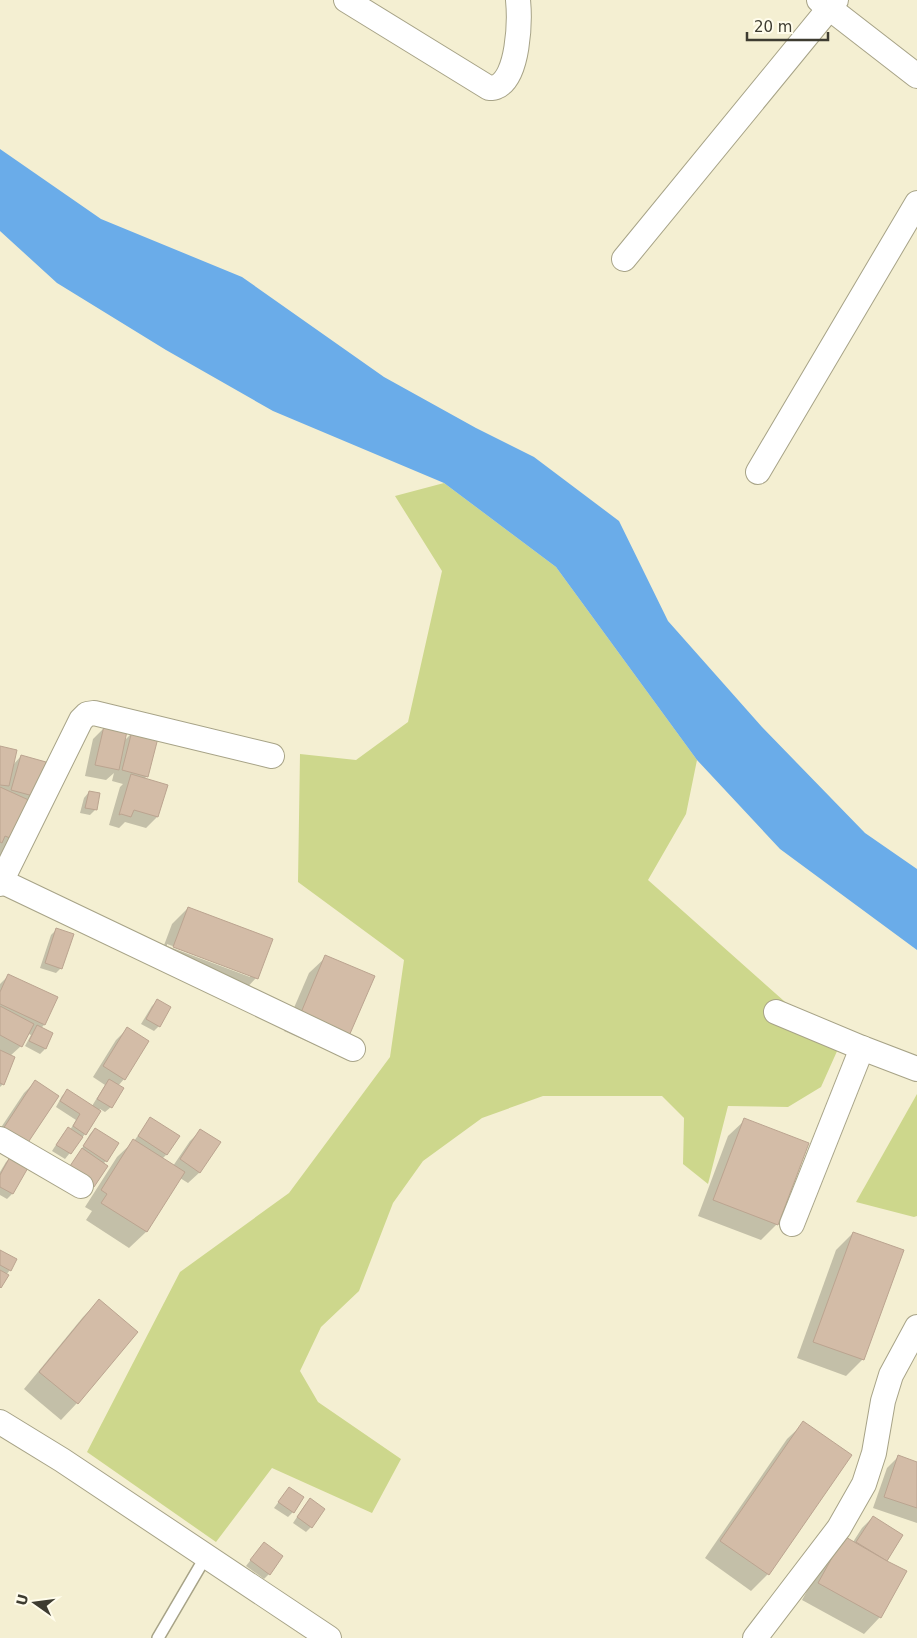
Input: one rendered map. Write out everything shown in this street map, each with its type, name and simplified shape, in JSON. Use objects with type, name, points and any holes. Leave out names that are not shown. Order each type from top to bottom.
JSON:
[{"type":"street","points":[[346,0],[489,88],[496,87],[505,80],[511,69],[517,48],[519,26],[518,0]]},
{"type":"street","points":[[624,259],[828,3],[917,76]]},
{"type":"street","points":[[758,472],[917,203]]},
{"type":"street","points":[[272,756],[94,713],[87,714],[81,720],[0,882],[353,1049]]},
{"type":"street","points":[[776,1012],[862,1048],[917,1068]]},
{"type":"street","points":[[792,1224],[862,1048]]},
{"type":"street","points":[[0,1139],[81,1186]]},
{"type":"street","points":[[755,1638],[839,1528],[864,1484],[874,1453],[883,1401],[891,1375],[917,1327]]},
{"type":"street","points":[[0,1422],[62,1460],[330,1638]]},
{"type":"lane","points":[[158,1638],[206,1556]]},
{"type":"green space","points":[[444,483],[556,567],[697,760],[686,814],[648,880],[838,1049],[821,1087],[788,1107],[728,1106],[708,1184],[683,1164],[684,1118],[662,1096],[543,1096],[482,1118],[423,1161],[393,1203],[359,1291],[321,1327],[300,1371],[318,1402],[401,1459],[372,1513],[272,1468],[216,1542],[87,1452],[180,1272],[289,1193],[390,1057],[404,960],[298,882],[300,754],[356,760],[408,722],[442,571],[395,496]]},
{"type":"green space","points":[[917,1094],[917,1216],[914,1217],[856,1202]]},
{"type":"water","points":[[0,149],[101,219],[242,277],[384,377],[476,428],[534,457],[619,521],[668,621],[762,727],[865,833],[917,869],[917,950],[780,849],[697,760],[556,567],[444,483],[273,411],[166,350],[57,283],[0,231]]},
{"type":"building","points":[[104,726],[127,731],[119,770],[95,765]]},
{"type":"building","points":[[132,731],[158,738],[148,777],[122,770]]},
{"type":"building","points":[[0,746],[17,750],[9,786],[0,785]]},
{"type":"building","points":[[21,755],[46,762],[37,797],[11,790]]},
{"type":"building","points":[[131,774],[168,785],[158,817],[134,810],[131,817],[119,815]]},
{"type":"building","points":[[0,787],[33,802],[17,841],[5,836],[2,843],[0,842]]},
{"type":"building","points":[[89,791],[100,793],[97,810],[85,808]]},
{"type":"building","points":[[188,907],[273,939],[258,979],[173,947]]},
{"type":"building","points":[[56,928],[74,934],[62,969],[45,963]]},
{"type":"building","points":[[325,955],[375,976],[349,1036],[300,1015]]},
{"type":"building","points":[[8,974],[58,997],[45,1025],[0,1004],[0,992]]},
{"type":"building","points":[[157,999],[171,1007],[160,1027],[146,1019]]},
{"type":"building","points":[[0,1006],[34,1024],[22,1047],[0,1035]]},
{"type":"building","points":[[37,1025],[53,1033],[46,1049],[29,1041]]},
{"type":"building","points":[[127,1027],[149,1041],[125,1080],[103,1066]]},
{"type":"building","points":[[0,1050],[15,1057],[4,1085],[0,1083]]},
{"type":"building","points":[[109,1079],[124,1088],[112,1108],[97,1099]]},
{"type":"building","points":[[35,1080],[59,1096],[27,1144],[3,1129]]},
{"type":"building","points":[[67,1089],[101,1111],[86,1135],[73,1126],[80,1114],[60,1101]]},
{"type":"building","points":[[150,1117],[180,1136],[167,1155],[138,1136]]},
{"type":"building","points":[[744,1118],[809,1143],[778,1225],[713,1200]]},
{"type":"building","points":[[68,1127],[83,1137],[71,1154],[56,1145]]},
{"type":"building","points":[[95,1128],[119,1143],[107,1162],[83,1146]]},
{"type":"building","points":[[200,1129],[221,1142],[200,1173],[180,1159]]},
{"type":"building","points":[[133,1139],[185,1172],[147,1232],[101,1203],[107,1194],[101,1190]]},
{"type":"building","points":[[82,1148],[108,1166],[94,1187],[68,1169]]},
{"type":"building","points":[[11,1155],[29,1166],[13,1194],[0,1187],[0,1175]]},
{"type":"building","points":[[853,1232],[904,1250],[864,1360],[813,1342]]},
{"type":"building","points":[[0,1250],[17,1259],[11,1271],[0,1265]]},
{"type":"building","points":[[0,1270],[9,1275],[1,1288],[0,1287]]},
{"type":"building","points":[[99,1299],[138,1332],[78,1404],[39,1372]]},
{"type":"building","points":[[803,1421],[852,1455],[769,1575],[720,1541]]},
{"type":"building","points":[[898,1455],[917,1462],[917,1508],[884,1497]]},
{"type":"building","points":[[289,1487],[304,1497],[294,1513],[278,1502]]},
{"type":"building","points":[[310,1498],[325,1509],[312,1528],[297,1517]]},
{"type":"building","points":[[873,1516],[903,1535],[887,1561],[856,1542]]},
{"type":"building","points":[[844,1536],[907,1571],[881,1618],[818,1583]]},
{"type":"building","points":[[264,1542],[283,1556],[270,1575],[250,1560]]}]
